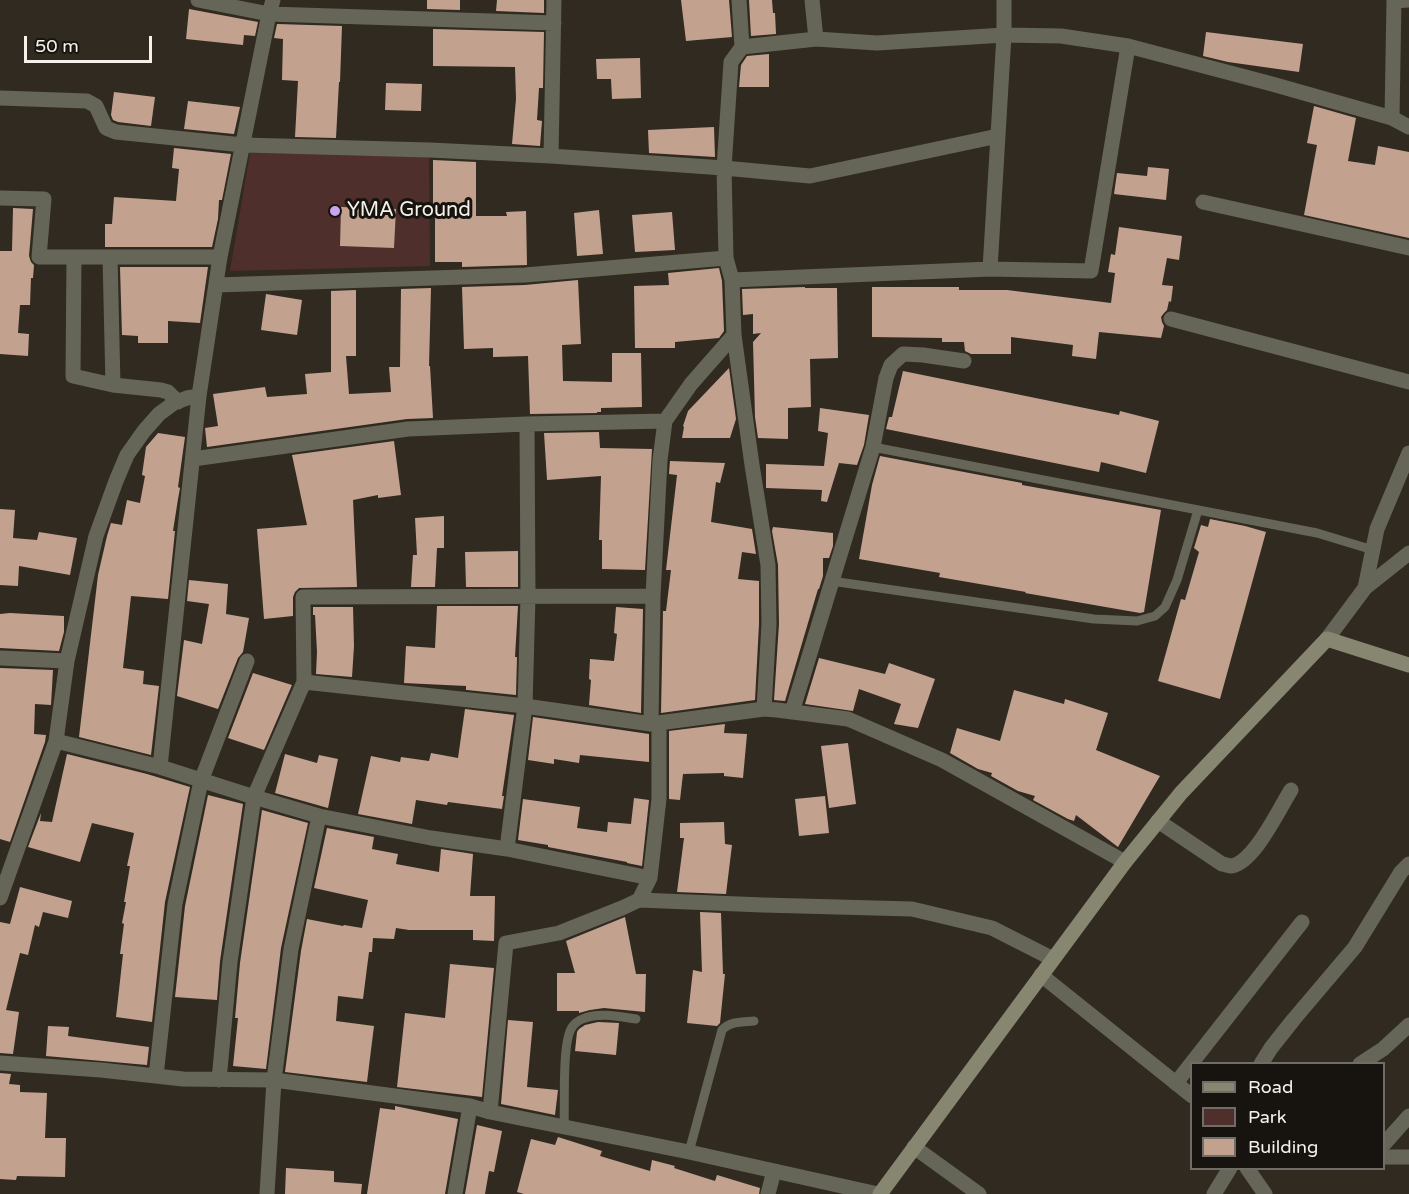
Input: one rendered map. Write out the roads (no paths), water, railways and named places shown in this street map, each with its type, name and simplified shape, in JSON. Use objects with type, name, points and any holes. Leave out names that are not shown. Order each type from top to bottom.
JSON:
[{"type":"main road","points":[[879,1194],[1125,862],[1158,821],[1181,793],[1327,639],[1409,664]]},
{"type":"street","points":[[198,0],[271,7],[554,23]]},
{"type":"street","points":[[551,156],[554,0]]},
{"type":"street","points":[[739,0],[742,47],[731,62],[724,168],[726,258],[732,280],[734,335],[768,565],[769,624],[764,709]]},
{"type":"street","points":[[812,0],[816,39]]},
{"type":"street","points":[[990,269],[1004,35],[1004,0]]},
{"type":"street","points":[[1392,118],[1399,0]]},
{"type":"street","points":[[160,767],[199,396],[220,257],[271,7]]},
{"type":"street","points":[[742,47],[816,39],[877,43],[1004,35],[1061,36],[1128,46],[1392,118],[1409,127]]},
{"type":"street","points":[[732,280],[990,269],[1091,271],[1128,46]]},
{"type":"street","points":[[0,98],[87,101],[96,106],[106,128],[116,132],[243,145],[551,156],[810,176],[998,136]]},
{"type":"street","points":[[0,198],[44,199],[39,257],[220,257]]},
{"type":"street","points":[[1203,202],[1409,248]]},
{"type":"street","points":[[74,257],[73,376],[113,385],[161,390],[168,392],[178,402]]},
{"type":"street","points":[[110,257],[113,385]]},
{"type":"street","points":[[216,285],[525,275],[726,258]]},
{"type":"street","points":[[1171,319],[1409,382]]},
{"type":"street","points":[[639,900],[650,878],[659,799],[653,596],[660,460],[665,422],[691,384],[734,335]]},
{"type":"street","points":[[792,712],[873,447],[886,378],[891,365],[903,354],[964,361]]},
{"type":"street","points":[[1,893],[56,741],[67,661],[96,536],[116,481],[127,455],[159,414],[178,402],[199,396]]},
{"type":"street","points":[[193,459],[408,429],[665,422]]},
{"type":"street","points":[[507,849],[525,706],[528,597],[527,424]]},
{"type":"street","points":[[1365,588],[1377,529],[1409,453]]},
{"type":"street","points":[[1327,639],[1365,588],[1409,553]]},
{"type":"street","points":[[219,1080],[230,962],[254,797],[304,682],[303,597],[653,596]]},
{"type":"street","points":[[0,658],[67,661]]},
{"type":"street","points":[[156,1076],[175,904],[201,780],[248,661]]},
{"type":"street","points":[[304,682],[525,706],[655,723],[764,709],[848,719],[942,760],[1125,862]]},
{"type":"street","points":[[56,741],[160,767],[320,816],[431,838],[507,849],[650,878]]},
{"type":"street","points":[[1158,821],[1222,864],[1230,866],[1244,861],[1257,846],[1291,790]]},
{"type":"street","points":[[267,1194],[274,1080],[291,949],[320,816]]},
{"type":"street","points":[[1262,1062],[1294,1019],[1355,947],[1401,872],[1409,864]]},
{"type":"street","points":[[490,1112],[506,944],[559,933],[639,900],[912,909],[992,928],[1053,959]]},
{"type":"street","points":[[1192,1062],[1302,922]]},
{"type":"street","points":[[1041,975],[1190,1095]]},
{"type":"street","points":[[1363,1062],[1383,1049],[1409,1025]]},
{"type":"street","points":[[0,1063],[101,1070],[183,1079],[274,1080],[470,1106],[879,1194]]},
{"type":"street","points":[[1176,1083],[1190,1065]]},
{"type":"street","points":[[455,1194],[470,1106]]},
{"type":"street","points":[[1385,1142],[1409,1116]]},
{"type":"street","points":[[914,1147],[978,1194]]},
{"type":"street","points":[[1385,1156],[1409,1157]]},
{"type":"street","points":[[768,1194],[774,1170]]},
{"type":"street","points":[[1214,1194],[1229,1170]]},
{"type":"street","points":[[1248,1170],[1265,1194]]},
{"type":"lane","points":[[873,447],[1317,533],[1373,550]]},
{"type":"lane","points":[[831,581],[1094,619],[1137,621],[1155,616],[1165,607],[1177,580],[1198,510]]},
{"type":"lane","points":[[564,1127],[566,1051],[570,1030],[576,1022],[588,1016],[636,1019]]},
{"type":"lane","points":[[689,1152],[722,1030],[732,1023],[754,1021]]},
{"type":"place","name":"YMA Ground","points":[[335,211]]}]
